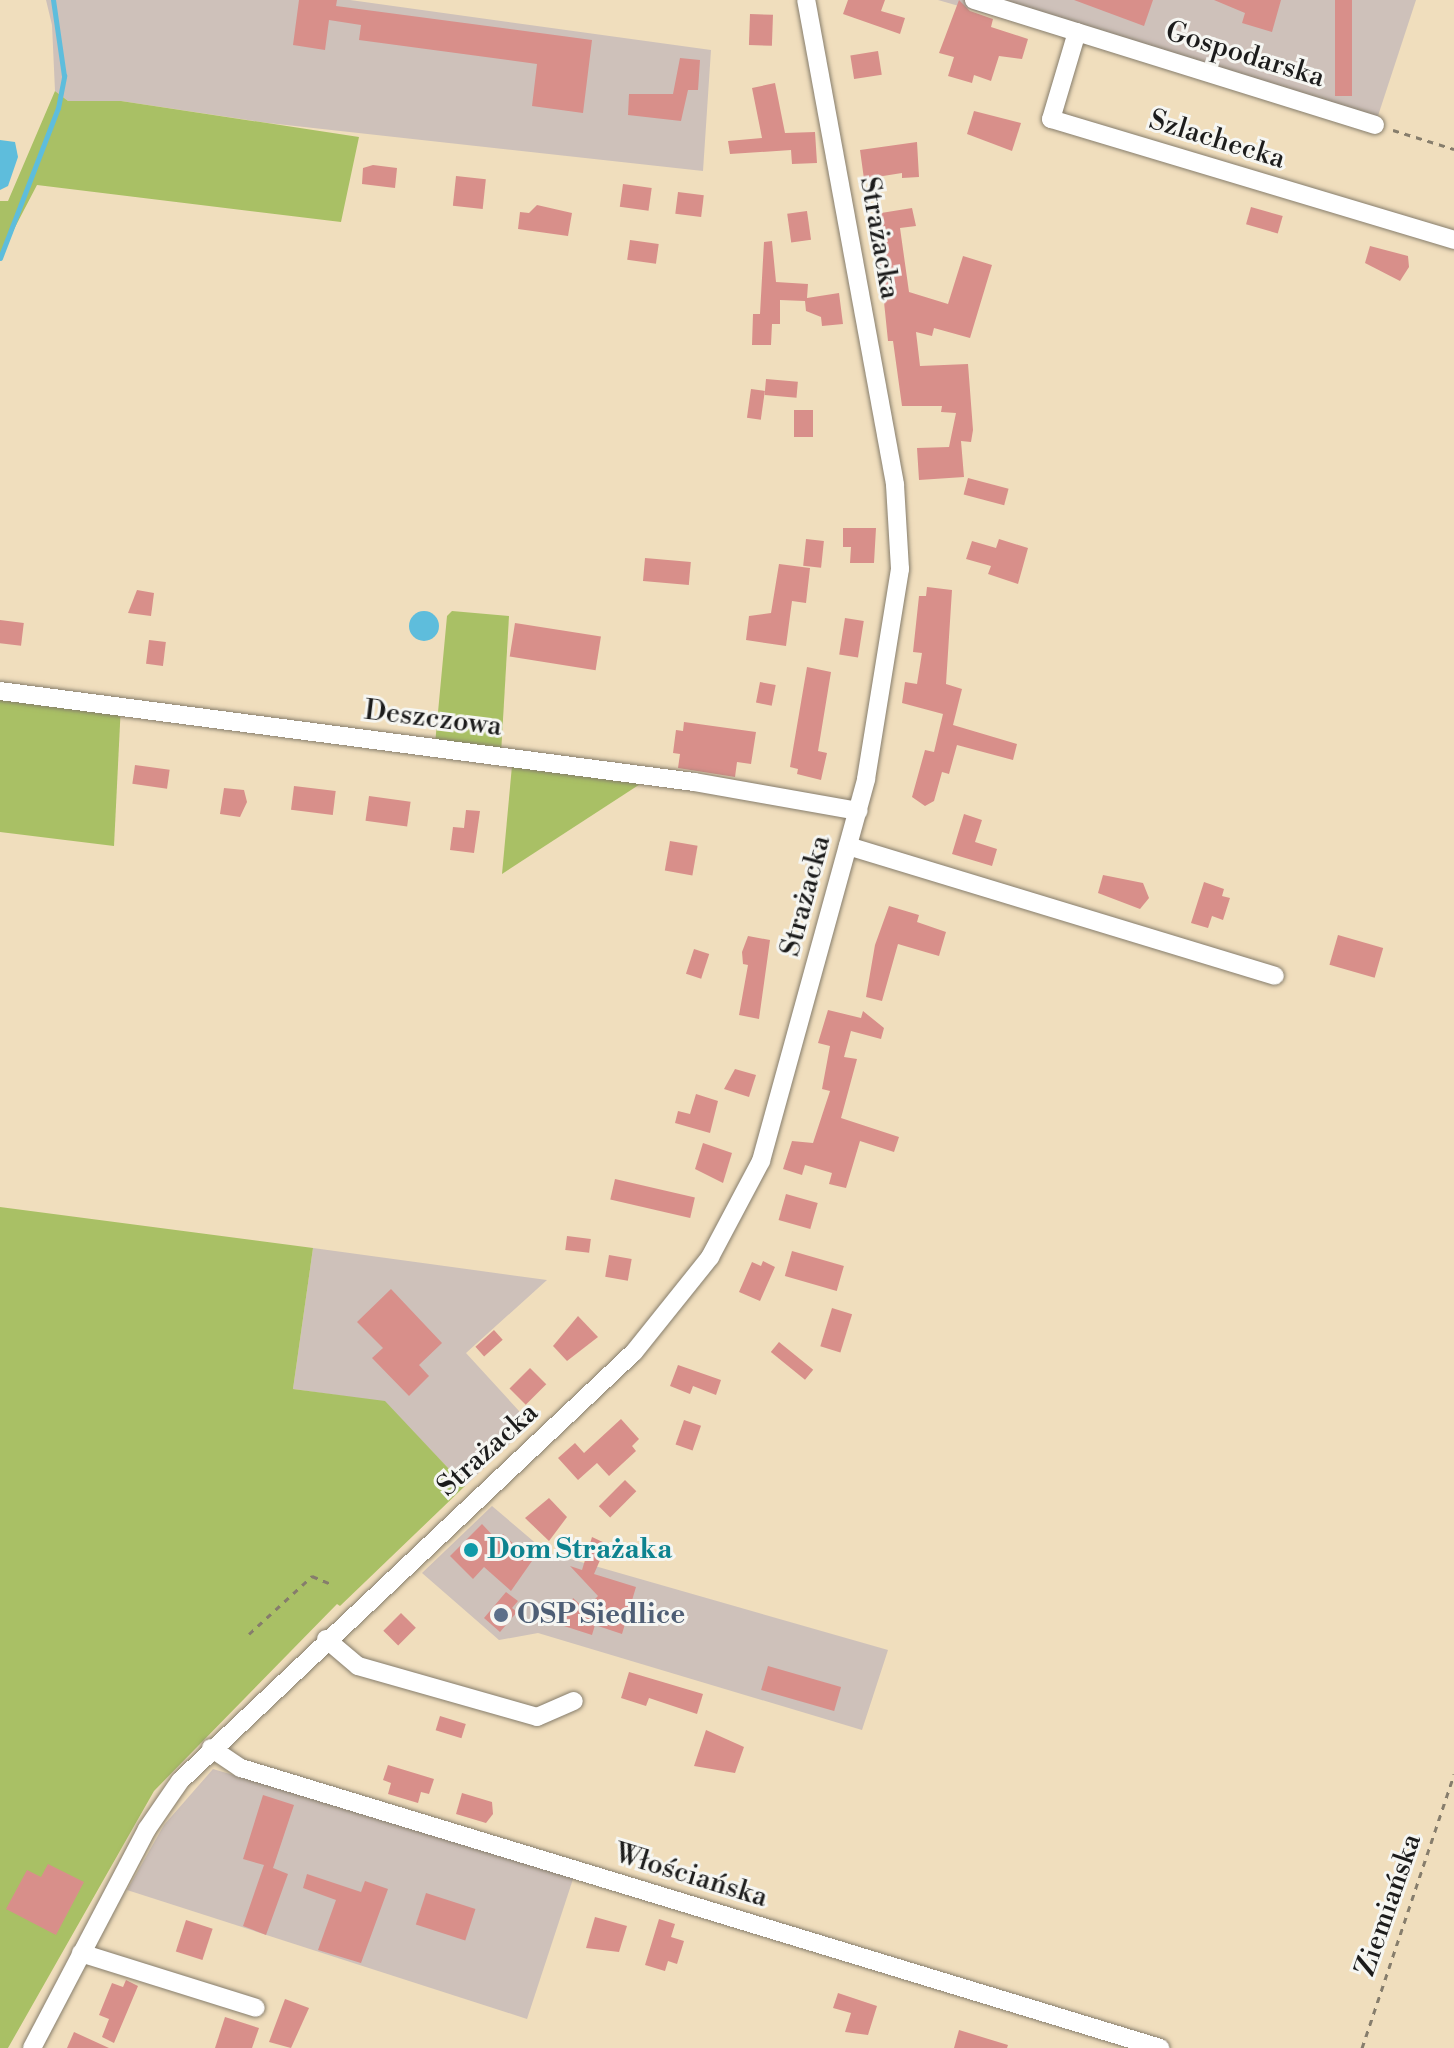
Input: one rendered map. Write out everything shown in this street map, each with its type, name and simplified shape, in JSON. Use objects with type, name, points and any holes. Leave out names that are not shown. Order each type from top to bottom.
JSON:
[{"type":"street","name":"Strażacka","points":[[32,2048],[147,1829],[211,1748],[634,1352],[710,1257],[761,1161],[858,811],[897,603],[899,521],[806,0]]},
{"type":"street","name":"Gospodarska","points":[[974,0],[1375,125]]},
{"type":"street","name":"Szlachecka","points":[[1077,32],[1051,119],[1454,240]]},
{"type":"street","name":"Deszczowa","points":[[0,691],[694,782],[858,811]]},
{"type":"street","points":[[848,846],[1275,976]]},
{"type":"street","points":[[326,1639],[358,1666],[537,1717],[574,1701]]},
{"type":"street","name":"Włościańska","points":[[211,1748],[241,1768],[1160,2048]]},
{"type":"street","points":[[81,1953],[256,2008]]},
{"type":"path","points":[[1375,125],[1454,149]]},
{"type":"path","points":[[249,1634],[312,1576],[333,1585]]},
{"type":"path","name":"Ziemiańska","points":[[1362,2048],[1454,1774]]},
{"type":"shaded area","points":[[46,0],[350,0],[711,50],[703,171],[268,123],[121,101],[68,101],[55,91],[52,25]]},
{"type":"shaded area","points":[[938,0],[1416,0],[1375,125]]},
{"type":"shaded area","points":[[313,1248],[547,1280],[466,1353],[531,1424],[465,1486],[385,1402],[293,1389]]},
{"type":"shaded area","points":[[492,1506],[546,1552],[888,1650],[862,1730],[538,1633],[499,1640],[422,1573]]},
{"type":"shaded area","points":[[213,1769],[574,1876],[527,2019],[127,1890],[164,1825]]},
{"type":"green space","points":[[55,91],[68,101],[121,101],[359,137],[341,222],[37,185],[0,256],[0,201],[8,201]]},
{"type":"green space","points":[[452,611],[509,616],[501,754],[435,744],[447,616]]},
{"type":"green space","points":[[0,691],[121,704],[114,846],[0,832]]},
{"type":"green space","points":[[513,755],[651,777],[502,874]]},
{"type":"green space","points":[[0,1207],[313,1248],[293,1389],[385,1401],[465,1486],[340,1606],[337,1604],[154,1791],[8,2048],[0,2048]]},
{"type":"water","points":[[0,140],[15,142],[18,157],[8,186],[0,190]]},
{"type":"water","points":[[424,611],[435,615],[439,626],[435,637],[424,641],[413,637],[409,626],[413,615]]},
{"type":"building","points":[[299,0],[337,0],[336,6],[592,40],[583,113],[532,106],[537,64],[359,40],[361,25],[329,20],[325,50],[293,45]]},
{"type":"building","points":[[848,0],[885,0],[881,11],[905,18],[900,34],[843,14]]},
{"type":"building","points":[[959,0],[970,11],[993,19],[991,27],[1028,39],[1022,59],[999,56],[991,81],[974,75],[972,83],[948,76],[954,57],[939,53]]},
{"type":"building","points":[[1074,0],[1153,0],[1144,26]]},
{"type":"building","points":[[1214,0],[1281,0],[1272,32],[1242,23],[1245,13]]},
{"type":"building","points":[[1335,0],[1352,0],[1352,96],[1335,96]]},
{"type":"building","points":[[750,14],[773,15],[772,46],[749,45]]},
{"type":"building","points":[[878,51],[882,75],[854,79],[850,55]]},
{"type":"building","points":[[680,58],[700,60],[698,90],[688,90],[681,121],[628,115],[629,94],[673,94]]},
{"type":"building","points":[[775,83],[785,133],[815,132],[817,163],[792,164],[791,150],[730,154],[728,141],[762,138],[752,88]]},
{"type":"building","points":[[974,111],[1021,123],[1012,151],[967,134]]},
{"type":"building","points":[[917,142],[919,177],[902,178],[902,173],[864,179],[860,150]]},
{"type":"building","points":[[373,165],[397,168],[395,188],[362,184],[363,168]]},
{"type":"building","points":[[456,176],[486,179],[483,209],[453,206]]},
{"type":"building","points":[[623,184],[652,188],[649,211],[620,207]]},
{"type":"building","points":[[678,192],[704,195],[701,217],[675,214]]},
{"type":"building","points":[[537,205],[572,213],[568,236],[518,229],[520,212],[529,213]]},
{"type":"building","points":[[1251,207],[1283,216],[1278,233],[1246,224]]},
{"type":"building","points":[[912,208],[916,226],[900,228],[909,292],[948,304],[963,256],[992,265],[970,338],[934,328],[932,336],[916,332],[920,366],[968,364],[973,430],[971,442],[961,441],[964,477],[919,480],[917,448],[949,447],[956,413],[941,412],[942,406],[902,406],[893,341],[888,341],[875,214]]},
{"type":"building","points":[[807,211],[811,240],[791,243],[787,214]]},
{"type":"building","points":[[630,240],[659,244],[656,264],[627,260]]},
{"type":"building","points":[[772,241],[776,282],[808,284],[807,298],[839,293],[843,324],[822,326],[821,317],[806,311],[805,301],[780,300],[780,324],[772,324],[771,345],[752,345],[753,314],[760,314],[764,242]]},
{"type":"building","points":[[1370,246],[1408,256],[1409,267],[1400,281],[1365,263]]},
{"type":"building","points":[[766,379],[798,382],[796,398],[765,395]]},
{"type":"building","points":[[751,389],[765,391],[761,420],[747,418]]},
{"type":"building","points":[[794,410],[813,410],[813,437],[794,437]]},
{"type":"building","points":[[968,478],[1009,489],[1004,505],[964,494]]},
{"type":"building","points":[[843,528],[876,528],[874,563],[850,563],[851,547],[843,547]]},
{"type":"building","points":[[806,539],[824,541],[821,568],[803,566]]},
{"type":"building","points":[[999,539],[1028,548],[1018,584],[988,574],[991,566],[966,559],[972,541],[996,548]]},
{"type":"building","points":[[645,558],[691,562],[689,585],[643,581]]},
{"type":"building","points":[[779,564],[810,568],[806,603],[792,601],[786,646],[746,640],[749,616],[771,613]]},
{"type":"building","points":[[927,587],[952,590],[946,684],[962,689],[953,725],[1017,744],[1013,760],[957,745],[949,774],[942,772],[934,801],[925,806],[912,797],[925,750],[934,752],[943,714],[902,703],[905,682],[917,684],[922,653],[913,652],[919,596],[926,596]]},
{"type":"building","points":[[137,590],[154,593],[151,616],[128,613]]},
{"type":"building","points":[[845,618],[864,621],[858,658],[839,655]]},
{"type":"building","points":[[0,620],[24,623],[21,646],[0,643]]},
{"type":"building","points":[[515,623],[601,637],[596,670],[510,657]]},
{"type":"building","points":[[149,640],[166,642],[163,666],[146,664]]},
{"type":"building","points":[[807,667],[831,672],[818,751],[827,753],[821,780],[797,774],[798,769],[790,767]]},
{"type":"building","points":[[760,682],[776,685],[772,706],[756,703]]},
{"type":"building","points":[[684,722],[756,732],[751,764],[737,762],[735,777],[678,768],[680,754],[673,753],[676,730],[683,731]]},
{"type":"building","points":[[135,765],[170,770],[167,789],[132,784]]},
{"type":"building","points":[[294,786],[336,791],[333,815],[291,810]]},
{"type":"building","points":[[224,788],[244,790],[247,802],[240,817],[220,814]]},
{"type":"building","points":[[369,796],[411,802],[407,827],[366,821]]},
{"type":"building","points":[[466,810],[480,811],[474,853],[450,850],[453,827],[464,828]]},
{"type":"building","points":[[964,814],[982,820],[975,842],[997,849],[992,866],[952,854]]},
{"type":"building","points":[[670,841],[698,846],[692,875],[665,871]]},
{"type":"building","points":[[1103,875],[1143,883],[1149,898],[1140,909],[1098,893]]},
{"type":"building","points":[[1204,882],[1224,889],[1222,896],[1230,898],[1223,920],[1212,916],[1208,928],[1191,923]]},
{"type":"building","points":[[889,906],[919,915],[917,922],[946,932],[939,956],[898,944],[882,1001],[866,997],[875,945]]},
{"type":"building","points":[[1338,935],[1383,948],[1375,978],[1329,965]]},
{"type":"building","points":[[748,936],[770,940],[759,1019],[739,1015],[748,965],[743,964],[742,952]]},
{"type":"building","points":[[694,949],[709,954],[701,979],[686,974]]},
{"type":"building","points":[[828,1010],[861,1018],[863,1011],[884,1028],[881,1039],[851,1031],[844,1057],[857,1059],[841,1118],[899,1137],[894,1152],[860,1141],[846,1188],[829,1184],[832,1173],[805,1165],[802,1175],[783,1169],[792,1141],[813,1143],[830,1091],[822,1089],[830,1046],[818,1043]]},
{"type":"building","points":[[735,1069],[756,1075],[749,1097],[724,1089]]},
{"type":"building","points":[[696,1094],[718,1101],[710,1133],[675,1123],[678,1111],[690,1114]]},
{"type":"building","points":[[703,1143],[732,1153],[723,1183],[695,1169]]},
{"type":"building","points":[[615,1179],[695,1197],[690,1218],[610,1199]]},
{"type":"building","points":[[786,1194],[818,1203],[810,1229],[779,1220]]},
{"type":"building","points":[[567,1236],[591,1239],[589,1253],[565,1250]]},
{"type":"building","points":[[792,1251],[844,1266],[837,1291],[785,1276]]},
{"type":"building","points":[[609,1255],[632,1259],[628,1281],[605,1277]]},
{"type":"building","points":[[763,1261],[775,1267],[760,1301],[739,1292],[752,1262],[761,1266]]},
{"type":"building","points":[[391,1289],[442,1343],[419,1365],[429,1376],[409,1396],[372,1358],[383,1348],[357,1322]]},
{"type":"building","points":[[832,1308],[852,1314],[840,1352],[820,1346]]},
{"type":"building","points":[[578,1316],[598,1337],[567,1361],[553,1346]]},
{"type":"building","points":[[494,1330],[503,1340],[484,1356],[475,1347]]},
{"type":"building","points":[[779,1342],[813,1370],[805,1380],[771,1352]]},
{"type":"building","points":[[678,1365],[721,1380],[716,1395],[693,1386],[690,1394],[670,1386]]},
{"type":"building","points":[[530,1368],[546,1384],[526,1405],[509,1389]]},
{"type":"building","points":[[621,1419],[639,1439],[632,1446],[636,1451],[609,1476],[597,1463],[578,1480],[558,1458],[575,1443],[584,1453]]},
{"type":"building","points":[[684,1420],[701,1426],[693,1450],[676,1445]]},
{"type":"building","points":[[625,1480],[636,1491],[610,1517],[599,1506]]},
{"type":"building","points":[[549,1498],[567,1517],[549,1541],[525,1518]]},
{"type":"building","points":[[482,1524],[497,1540],[503,1534],[532,1561],[511,1591],[484,1567],[473,1579],[450,1556]]},
{"type":"building","points":[[592,1537],[607,1544],[594,1574],[636,1587],[622,1634],[595,1625],[592,1635],[564,1626],[573,1598],[585,1609],[598,1596],[570,1566],[582,1570]]},
{"type":"building","name":"OSP Siedlice","points":[[506,1592],[518,1601],[512,1608],[517,1612],[500,1632],[484,1618]]},
{"type":"building","points":[[401,1613],[416,1628],[398,1646],[383,1631]]},
{"type":"building","points":[[768,1666],[841,1687],[834,1711],[761,1690]]},
{"type":"building","points":[[629,1672],[703,1694],[697,1714],[649,1698],[646,1706],[621,1698]]},
{"type":"building","points":[[440,1716],[466,1724],[461,1738],[436,1730]]},
{"type":"building","points":[[706,1730],[744,1747],[735,1773],[694,1766]]},
{"type":"building","points":[[388,1765],[434,1779],[429,1794],[421,1792],[418,1803],[388,1794],[391,1783],[383,1780]]},
{"type":"building","points":[[462,1793],[492,1802],[493,1814],[486,1823],[456,1814]]},
{"type":"building","points":[[263,1795],[294,1805],[273,1868],[288,1874],[266,1935],[243,1926],[264,1865],[243,1859]]},
{"type":"building","points":[[48,1864],[84,1882],[56,1935],[6,1909],[27,1870],[41,1877]]},
{"type":"building","points":[[307,1874],[361,1892],[365,1881],[388,1889],[361,1963],[318,1950],[336,1900],[303,1888]]},
{"type":"building","points":[[426,1893],[475,1909],[465,1940],[416,1924]]},
{"type":"building","points":[[595,1917],[627,1926],[619,1952],[586,1948]]},
{"type":"building","points":[[659,1919],[675,1924],[671,1937],[684,1941],[677,1964],[668,1961],[665,1971],[645,1965]]},
{"type":"building","points":[[186,1920],[213,1929],[202,1960],[176,1951]]},
{"type":"building","points":[[126,1980],[138,1986],[114,2043],[102,2037],[109,2019],[99,2015],[112,1983],[123,1987]]},
{"type":"building","points":[[838,1993],[877,2006],[868,2035],[845,2032],[851,2013],[833,2008]]},
{"type":"building","points":[[285,1999],[309,2008],[291,2048],[269,2042]]},
{"type":"building","points":[[225,2017],[259,2028],[252,2048],[215,2048]]},
{"type":"building","points":[[959,2030],[1008,2045],[1007,2048],[954,2048]]},
{"type":"building","points":[[74,2032],[109,2048],[67,2048]]},
{"type":"waterway","points":[[0,258],[58,108],[64,76],[53,0]]},
{"type":"place","name":"Dom Strażaka","points":[[471,1550]]},
{"type":"place","name":"OSP Siedlice","points":[[501,1615]]}]
